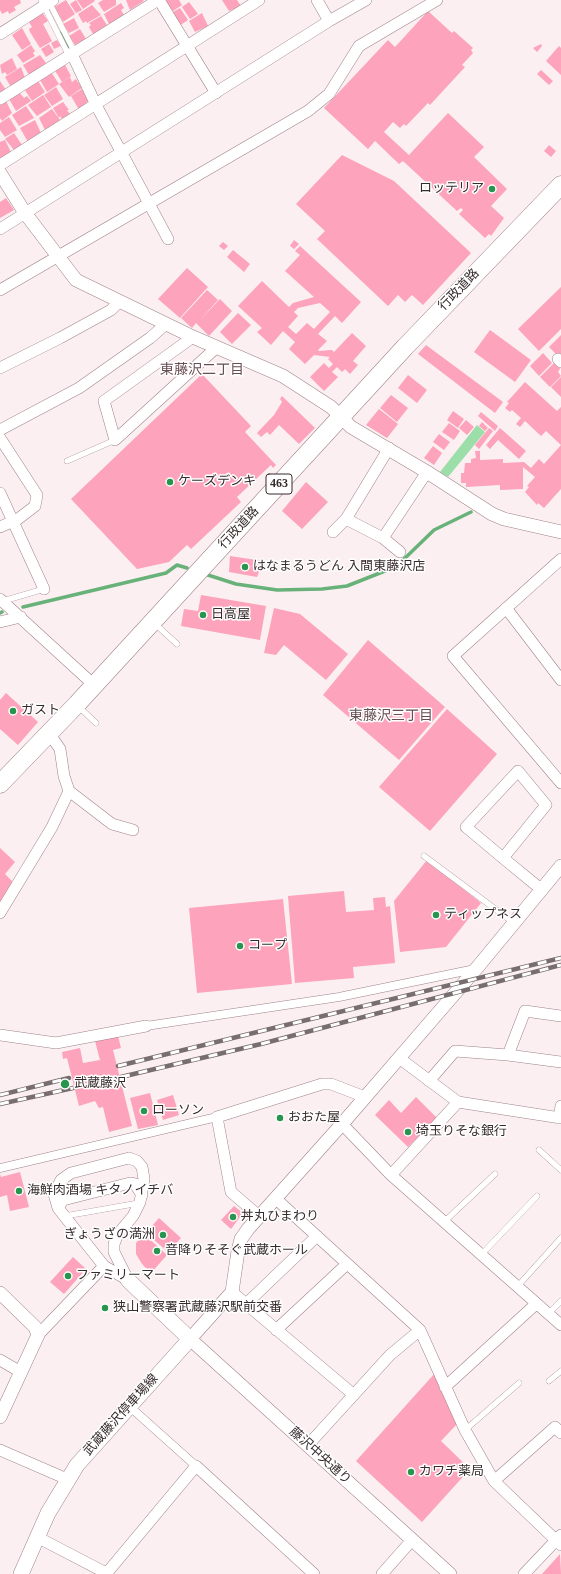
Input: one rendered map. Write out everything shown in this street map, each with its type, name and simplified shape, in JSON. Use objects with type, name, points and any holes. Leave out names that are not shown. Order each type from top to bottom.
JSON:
[{"type":"highway","name":"行政道路","points":[[0,784],[77,704],[405,347],[561,185]]},
{"type":"main road","points":[[128,1280],[190,1339]]},
{"type":"main road","name":"武蔵藤沢停車場線","points":[[21,1574],[48,1513],[68,1479],[92,1447],[190,1339]]},
{"type":"street","points":[[0,99],[158,0],[216,93]]},
{"type":"street","points":[[0,165],[259,0]]},
{"type":"street","points":[[317,0],[329,21]]},
{"type":"street","points":[[0,229],[329,21],[366,0]]},
{"type":"street","points":[[0,290],[308,111],[329,94],[358,46],[437,0]]},
{"type":"street","points":[[0,34],[47,2]]},
{"type":"street","points":[[72,54],[96,104],[168,240]]},
{"type":"street","points":[[0,173],[25,213],[76,280],[193,337],[283,376],[331,407],[351,426],[389,448],[492,514],[504,519],[561,532]]},
{"type":"street","points":[[0,368],[111,310],[119,302]]},
{"type":"street","points":[[0,430],[79,388],[150,338],[166,324]]},
{"type":"street","points":[[193,337],[104,401],[115,440],[217,347]]},
{"type":"street","points":[[0,438],[37,495],[35,506],[14,521],[0,527]]},
{"type":"street","points":[[333,532],[346,519],[389,448]]},
{"type":"street","points":[[383,538],[427,472]]},
{"type":"street","points":[[0,493],[44,589]]},
{"type":"street","points":[[346,519],[383,538],[400,552]]},
{"type":"street","points":[[561,560],[453,656],[561,783]]},
{"type":"street","points":[[1,601],[21,617],[94,685]]},
{"type":"street","points":[[506,608],[561,680]]},
{"type":"street","points":[[0,622],[21,617]]},
{"type":"street","points":[[0,913],[52,827],[68,792],[60,749],[49,734]]},
{"type":"street","points":[[503,858],[546,805],[518,771],[466,827],[503,858],[542,890]]},
{"type":"street","points":[[68,792],[112,824],[133,830]]},
{"type":"street","points":[[190,1339],[232,1292],[236,1261],[241,1239],[248,1229],[342,1124],[476,969],[561,866]]},
{"type":"street","points":[[0,1035],[56,1044],[146,1026],[340,997],[476,969]]},
{"type":"street","points":[[508,1055],[525,1011],[561,1016]]},
{"type":"street","points":[[428,1081],[455,1051],[508,1055],[561,1062]]},
{"type":"street","points":[[399,1058],[458,1102],[560,1118],[561,1106]]},
{"type":"street","points":[[0,1168],[217,1117],[322,1084],[332,1084],[365,1097]]},
{"type":"street","points":[[391,1175],[458,1102]]},
{"type":"street","points":[[217,1117],[230,1192],[260,1216]]},
{"type":"street","points":[[342,1124],[391,1175],[561,1325]]},
{"type":"street","points":[[129,1158],[137,1161],[142,1167],[144,1179],[141,1199],[133,1216],[118,1234],[114,1244],[114,1252],[128,1280],[104,1266],[61,1212],[54,1194],[61,1180],[71,1173],[129,1158]]},
{"type":"street","points":[[61,1212],[63,1200],[130,1183],[135,1184],[141,1199]]},
{"type":"street","points":[[275,1198],[420,1330],[465,1430],[494,1481],[559,1540],[524,1574]]},
{"type":"street","points":[[246,1304],[316,1236]]},
{"type":"street","points":[[276,1330],[347,1264]]},
{"type":"street","points":[[0,1417],[19,1371],[38,1335],[104,1266]]},
{"type":"street","points":[[232,1292],[354,1395]]},
{"type":"street","points":[[0,1293],[35,1327],[38,1335]]},
{"type":"street","points":[[445,1387],[536,1304]]},
{"type":"street","points":[[308,1445],[390,1355],[420,1330]]},
{"type":"street","name":"藤沢中央通り","points":[[190,1339],[450,1574]]},
{"type":"street","points":[[0,1360],[19,1371]]},
{"type":"street","points":[[129,1406],[314,1574]]},
{"type":"street","points":[[494,1481],[555,1427],[561,1433]]},
{"type":"street","points":[[0,1450],[68,1479]]},
{"type":"street","points":[[38,1537],[107,1574],[196,1466]]},
{"type":"street","points":[[382,1574],[412,1540]]},
{"type":"lane","points":[[47,2],[66,50],[72,54]]},
{"type":"lane","points":[[67,461],[115,440]]},
{"type":"lane","points":[[1,601],[44,589]]},
{"type":"lane","points":[[152,621],[177,644]]},
{"type":"lane","points":[[77,704],[96,723]]},
{"type":"lane","points":[[424,856],[515,923]]},
{"type":"lane","points":[[538,1150],[561,1170]]},
{"type":"lane","points":[[444,1222],[495,1174]]},
{"type":"lane","points":[[481,1255],[537,1196]]},
{"type":"lane","points":[[61,1212],[141,1199]]},
{"type":"lane","points":[[517,1287],[561,1238]]},
{"type":"lane","points":[[548,1314],[561,1301]]},
{"type":"lane","points":[[549,1381],[561,1371]]},
{"type":"lane","points":[[465,1430],[519,1384]]},
{"type":"green space","points":[[477,425],[485,432],[448,477],[440,472]]},
{"type":"building","points":[[0,0],[20,0],[21,3],[14,7],[16,10],[9,14],[8,11],[2,14],[0,10]]},
{"type":"building","points":[[66,0],[75,14],[63,22],[54,7]]},
{"type":"building","points":[[76,0],[82,10],[76,13],[70,4]]},
{"type":"building","points":[[77,0],[94,0],[95,1],[83,9]]},
{"type":"building","points":[[103,0],[116,0],[116,5],[104,12],[98,3]]},
{"type":"building","points":[[126,0],[143,0],[144,1],[130,10]]},
{"type":"building","points":[[164,0],[179,0],[182,5],[173,11]]},
{"type":"building","points":[[222,0],[237,0],[241,6],[229,11]]},
{"type":"building","points":[[189,2],[198,14],[190,19],[182,7]]},
{"type":"building","points":[[121,3],[124,8],[121,10],[124,15],[109,24],[104,14]]},
{"type":"building","points":[[92,5],[101,15],[87,23],[86,21],[83,23],[78,14]]},
{"type":"building","points":[[180,8],[188,20],[179,26],[171,13]]},
{"type":"building","points":[[428,11],[452,33],[454,31],[473,48],[471,50],[473,53],[462,65],[465,67],[430,105],[428,103],[406,126],[404,124],[400,128],[393,122],[384,132],[409,155],[448,113],[484,147],[474,157],[507,189],[491,206],[504,218],[491,236],[489,234],[485,238],[459,214],[463,210],[461,208],[457,211],[403,161],[399,164],[375,141],[368,149],[324,108],[388,40],[395,47]]},
{"type":"building","points":[[42,12],[48,21],[43,24],[52,41],[40,48],[30,32],[29,29],[32,27],[29,22]]},
{"type":"building","points":[[202,13],[208,26],[195,32],[189,21]]},
{"type":"building","points":[[101,16],[107,25],[93,34],[89,27],[91,25],[89,23]]},
{"type":"building","points":[[74,18],[79,28],[69,33],[63,24]]},
{"type":"building","points":[[22,28],[31,44],[22,50],[12,35]]},
{"type":"building","points":[[80,29],[86,39],[75,45],[69,36]]},
{"type":"building","points":[[57,40],[61,46],[54,49],[51,43]]},
{"type":"building","points":[[49,44],[54,52],[46,57],[41,49]]},
{"type":"building","points":[[541,44],[542,46],[537,52],[533,48]]},
{"type":"building","points":[[31,45],[35,51],[33,53],[35,56],[23,63],[17,55]]},
{"type":"building","points":[[559,46],[561,48],[561,75],[546,61]]},
{"type":"building","points":[[40,55],[46,63],[29,75],[23,65]]},
{"type":"building","points":[[12,58],[17,69],[7,75],[5,72],[2,74],[0,65]]},
{"type":"building","points":[[64,63],[71,76],[62,82],[54,69]]},
{"type":"building","points":[[21,67],[25,78],[11,87],[5,77]]},
{"type":"building","points":[[541,70],[553,81],[549,85],[537,74]]},
{"type":"building","points":[[51,72],[59,84],[47,92],[40,80]]},
{"type":"building","points":[[70,77],[72,82],[76,79],[82,88],[69,97],[59,84]]},
{"type":"building","points":[[0,81],[6,90],[0,93]]},
{"type":"building","points":[[38,81],[45,92],[32,101],[25,90]]},
{"type":"building","points":[[56,87],[63,99],[52,106],[44,95]]},
{"type":"building","points":[[82,89],[88,101],[81,108],[78,108],[71,96]]},
{"type":"building","points":[[19,92],[24,98],[27,96],[31,101],[16,111],[9,99]]},
{"type":"building","points":[[43,95],[51,107],[37,116],[28,105]]},
{"type":"building","points":[[6,101],[12,113],[2,121],[0,118],[0,104]]},
{"type":"building","points":[[63,102],[70,114],[62,119],[60,116],[59,118],[53,108]]},
{"type":"building","points":[[26,106],[34,118],[19,126],[12,115]]},
{"type":"building","points":[[52,109],[60,120],[45,130],[39,118]]},
{"type":"building","points":[[9,117],[17,130],[5,137],[0,130],[0,123]]},
{"type":"building","points":[[35,120],[41,133],[28,142],[20,128]]},
{"type":"building","points":[[14,133],[22,145],[14,150],[5,139]]},
{"type":"building","points":[[5,140],[11,152],[0,158],[0,142]]},
{"type":"building","points":[[549,145],[556,151],[551,157],[544,151]]},
{"type":"building","points":[[342,155],[394,181],[471,253],[423,305],[412,295],[405,302],[398,295],[388,306],[317,239],[325,231],[296,204]]},
{"type":"building","points":[[6,198],[14,210],[0,218],[0,202]]},
{"type":"building","points":[[294,240],[299,244],[294,249],[290,246]]},
{"type":"building","points":[[223,242],[228,246],[224,250],[219,246]]},
{"type":"building","points":[[300,246],[361,302],[342,323],[335,316],[318,334],[327,341],[318,350],[319,351],[332,350],[334,352],[352,333],[366,346],[353,361],[358,365],[350,374],[345,369],[342,372],[337,367],[332,372],[338,377],[324,391],[310,377],[324,363],[329,368],[333,364],[328,359],[330,357],[314,355],[305,364],[289,349],[295,342],[283,331],[271,345],[257,332],[262,328],[238,306],[262,281],[289,307],[293,303],[314,297],[285,271],[300,255],[295,251]],"holes":[[[320,303],[330,312],[314,329],[307,323],[296,334],[288,327],[298,316],[294,312],[298,308]]]},
{"type":"building","points":[[233,250],[250,264],[244,272],[227,257]]},
{"type":"building","points":[[187,268],[208,287],[180,318],[158,299]]},
{"type":"building","points":[[561,287],[561,329],[539,351],[518,329]]},
{"type":"building","points":[[207,290],[218,300],[199,321],[220,299],[232,311],[209,336],[196,323],[192,328],[181,318]]},
{"type":"building","points":[[238,313],[251,325],[232,344],[220,332]]},
{"type":"building","points":[[490,330],[531,360],[515,382],[474,352]]},
{"type":"building","points":[[561,335],[561,353],[558,356],[549,347]]},
{"type":"building","points":[[426,345],[503,402],[495,413],[418,354]]},
{"type":"building","points":[[543,353],[552,363],[539,376],[530,366]]},
{"type":"building","points":[[556,361],[561,367],[558,372],[561,376],[550,387],[540,377]]},
{"type":"building","name":"ケーズデンキ","points":[[202,374],[251,426],[245,432],[276,465],[273,468],[271,465],[237,497],[241,502],[191,549],[187,545],[169,562],[137,569],[71,499]]},
{"type":"building","points":[[408,375],[427,390],[417,403],[398,388]]},
{"type":"building","points":[[561,377],[561,397],[551,387]]},
{"type":"building","points":[[525,382],[557,411],[561,407],[561,445],[546,431],[541,436],[525,421],[520,427],[516,424],[521,418],[512,410],[510,412],[505,408],[509,403],[507,402]]},
{"type":"building","points":[[391,395],[408,408],[397,422],[380,408]]},
{"type":"building","points":[[282,396],[315,428],[299,444],[279,425],[270,435],[267,432],[261,437],[257,433],[274,415],[282,402],[280,399]]},
{"type":"building","points":[[379,409],[398,424],[387,438],[366,425]]},
{"type":"building","points":[[453,411],[464,419],[458,428],[447,420]]},
{"type":"building","points":[[481,412],[498,426],[495,431],[478,416]]},
{"type":"building","points":[[466,420],[474,427],[467,435],[459,428]]},
{"type":"building","points":[[482,422],[488,428],[485,431],[479,426]]},
{"type":"building","points":[[449,423],[460,431],[454,440],[442,432]]},
{"type":"building","points":[[489,428],[493,431],[479,449],[475,445]]},
{"type":"building","points":[[500,428],[526,451],[519,459],[498,440],[490,449],[486,445]]},
{"type":"building","points":[[439,434],[450,442],[444,450],[433,442]]},
{"type":"building","points":[[561,445],[561,489],[544,508],[538,503],[537,505],[525,492],[529,487],[527,486],[535,477],[523,467],[523,489],[500,490],[500,485],[466,487],[466,483],[461,483],[461,473],[464,473],[465,463],[471,463],[471,459],[476,458],[475,451],[480,451],[480,460],[503,459],[503,463],[524,462],[531,468],[539,459],[544,464]]},
{"type":"building","points":[[433,446],[442,453],[434,465],[424,458]]},
{"type":"building","points":[[306,482],[328,502],[302,529],[282,511]]},
{"type":"building","name":"はなまるうどん 入間東藤沢店","points":[[230,556],[263,561],[257,577],[229,572]]},
{"type":"building","points":[[201,595],[266,606],[260,640],[181,626],[184,609],[198,611]]},
{"type":"building","points":[[274,608],[300,614],[348,654],[326,680],[284,645],[276,655],[264,653]]},
{"type":"building","points":[[368,640],[445,707],[399,760],[323,695]]},
{"type":"building","name":"ガスト","points":[[6,693],[38,722],[18,745],[0,729],[0,700]]},
{"type":"building","points":[[447,709],[497,754],[430,831],[379,787]]},
{"type":"building","points":[[0,848],[15,862],[5,874],[13,882],[0,904]]},
{"type":"building","points":[[427,860],[481,903],[446,947],[400,952],[394,901]]},
{"type":"building","points":[[344,891],[346,912],[374,910],[373,898],[385,897],[386,907],[390,906],[395,963],[353,967],[354,978],[295,983],[288,896]]},
{"type":"building","name":"コープ","points":[[283,899],[292,984],[197,993],[189,908]]},
{"type":"building","points":[[118,1036],[121,1048],[113,1050],[132,1126],[109,1132],[103,1107],[99,1108],[95,1101],[79,1106],[67,1058],[63,1059],[62,1052],[80,1048],[83,1063],[100,1060],[95,1041]]},
{"type":"building","name":"ローソン","points":[[150,1093],[158,1125],[138,1129],[130,1098]]},
{"type":"building","points":[[173,1095],[179,1115],[163,1120],[157,1100]]},
{"type":"building","name":"埼玉りそな銀行","points":[[416,1097],[437,1118],[408,1147],[375,1115],[389,1100],[401,1113]]},
{"type":"building","points":[[20,1172],[29,1207],[10,1211],[7,1195],[0,1197],[0,1174],[1,1177]]},
{"type":"building","points":[[234,1206],[243,1213],[231,1229],[221,1220]]},
{"type":"building","points":[[159,1218],[181,1238],[168,1252],[146,1233]]},
{"type":"building","points":[[144,1234],[167,1255],[151,1273],[142,1264],[136,1254],[136,1243]]},
{"type":"building","name":"ファミリーマート","points":[[73,1257],[86,1269],[64,1294],[50,1282]]},
{"type":"building","points":[[435,1373],[458,1423],[441,1441],[470,1469],[422,1522],[356,1461]]},
{"type":"building","points":[[560,1554],[561,1574],[542,1574]]},
{"type":"waterway","points":[[60,33],[68,47]]},
{"type":"waterway","points":[[208,575],[236,584],[277,590],[322,589],[347,586],[390,569],[400,563],[434,530],[471,512]]},
{"type":"waterway","points":[[23,607],[166,573],[177,565],[187,568]]},
{"type":"railway","points":[[118,1066],[561,958]]},
{"type":"railway","points":[[121,1077],[261,1044],[561,965]]},
{"type":"railway","points":[[0,1095],[69,1078]]},
{"type":"railway","points":[[0,1104],[73,1088]]},
{"type":"place","name":"ロッテリア","points":[[492,189]]},
{"type":"place","name":"ケーズデンキ","points":[[170,482]]},
{"type":"place","name":"はなまるうどん 入間東藤沢店","points":[[245,567]]},
{"type":"place","name":"日高屋","points":[[203,615]]},
{"type":"place","name":"ガスト","points":[[13,711]]},
{"type":"place","name":"ティップネス","points":[[436,915]]},
{"type":"place","name":"コープ","points":[[240,946]]},
{"type":"place","name":"武蔵藤沢","points":[[65,1084]]},
{"type":"place","name":"ローソン","points":[[144,1111]]},
{"type":"place","name":"おおた屋","points":[[280,1118]]},
{"type":"place","name":"埼玉りそな銀行","points":[[408,1132]]},
{"type":"place","name":"海鮮肉酒場 キタノイチバ","points":[[19,1191]]},
{"type":"place","name":"丼丸ひまわり","points":[[233,1217]]},
{"type":"place","name":"ぎょうざの満洲","points":[[163,1235]]},
{"type":"place","name":"音降りそそぐ武蔵ホール","points":[[157,1251]]},
{"type":"place","name":"ファミリーマート","points":[[68,1276]]},
{"type":"place","name":"狭山警察署武蔵藤沢駅前交番","points":[[105,1308]]},
{"type":"place","name":"カワチ薬局","points":[[411,1472]]},
{"type":"district","name":"東藤沢二丁目","points":[[202,370]]},
{"type":"district","name":"東藤沢三丁目","points":[[391,716]]}]
